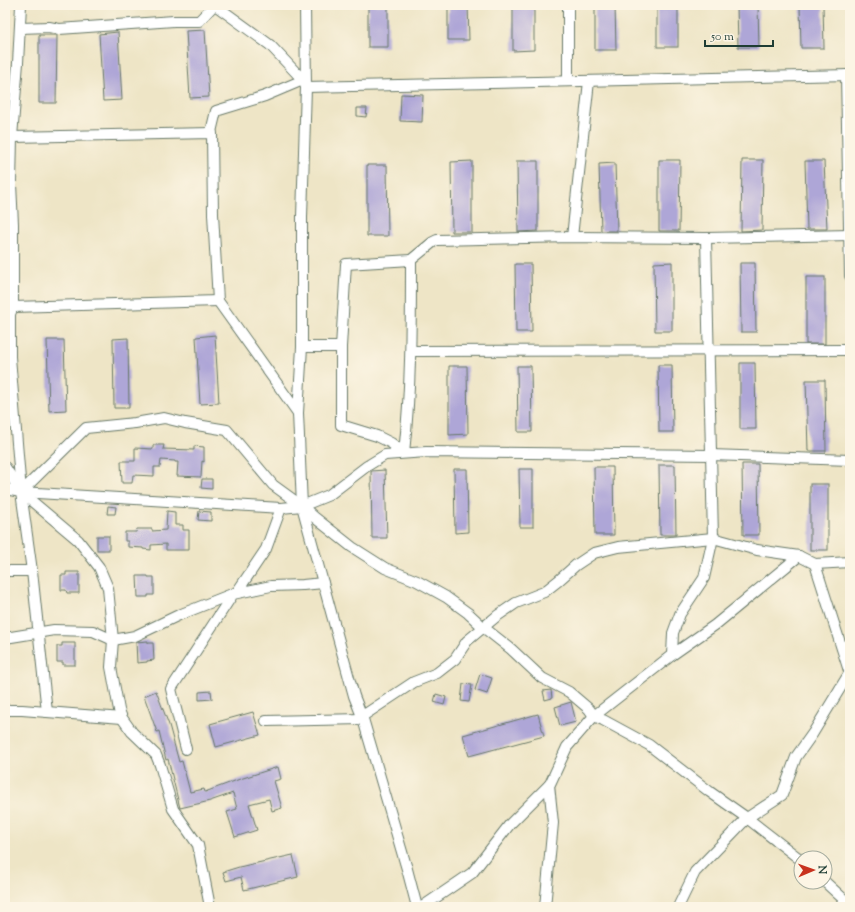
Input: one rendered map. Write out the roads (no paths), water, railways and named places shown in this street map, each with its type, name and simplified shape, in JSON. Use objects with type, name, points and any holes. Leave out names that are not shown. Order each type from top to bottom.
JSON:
[{"type":"street","points":[[21,5],[9,136],[12,197],[9,224],[10,357],[21,492],[32,571],[47,712]]},
{"type":"street","points":[[20,28],[49,27],[59,29],[167,21],[199,21],[215,5],[270,45],[304,83]]},
{"type":"street","points":[[230,5],[230,16]]},
{"type":"street","points":[[305,5],[302,347],[298,413],[302,506],[354,696],[407,869],[417,907]]},
{"type":"street","points":[[568,5],[568,81]]},
{"type":"street","points":[[298,413],[218,301],[213,214],[211,132],[216,110],[304,83],[568,81],[848,75],[850,276]]},
{"type":"street","points":[[572,238],[589,80]]},
{"type":"street","points":[[9,136],[211,132]]},
{"type":"street","points":[[404,453],[391,443],[376,436],[341,425],[341,347],[346,264],[411,260],[437,240],[706,238],[850,235]]},
{"type":"street","points":[[672,655],[673,633],[680,614],[704,578],[713,538],[706,238]]},
{"type":"street","points":[[404,453],[408,419],[411,351],[411,260]]},
{"type":"street","points":[[9,312],[218,301]]},
{"type":"street","points":[[302,347],[341,347]]},
{"type":"street","points":[[411,351],[850,350]]},
{"type":"street","points":[[21,492],[86,428],[135,423],[164,418],[228,430],[273,485],[302,506],[352,547],[385,568],[417,581],[446,597],[468,613],[483,628],[510,649],[542,678],[569,692],[589,709],[594,716],[649,745],[793,854]]},
{"type":"street","points":[[5,489],[21,492],[281,508],[302,506],[329,495],[367,466],[385,455],[404,453],[712,455],[850,460]]},
{"type":"street","points":[[5,467],[21,492],[78,540],[99,567],[108,588],[113,640],[111,666],[119,710],[122,718],[132,732],[156,755],[173,809],[198,845],[210,907]]},
{"type":"street","points":[[186,749],[171,689],[233,594],[237,592],[266,549],[281,508]]},
{"type":"street","points":[[266,721],[361,718],[414,682],[437,673],[455,659],[467,641],[497,616],[516,603],[544,592],[576,565],[594,553],[618,547],[713,538],[757,550],[800,556],[815,564],[850,562]]},
{"type":"street","points":[[422,907],[472,873],[510,824],[550,784],[567,747],[594,716],[672,655],[715,625],[800,556]]},
{"type":"street","points":[[678,907],[695,872],[747,818],[782,795],[796,757],[813,733],[850,673],[815,564]]},
{"type":"street","points":[[5,571],[32,571]]},
{"type":"street","points":[[5,638],[54,630],[93,631],[113,640],[135,636],[179,615],[233,594],[271,586],[323,583]]},
{"type":"street","points":[[5,710],[122,718]]},
{"type":"street","points":[[545,907],[553,823],[549,785]]},
{"type":"street","points":[[833,889],[850,905]]}]
